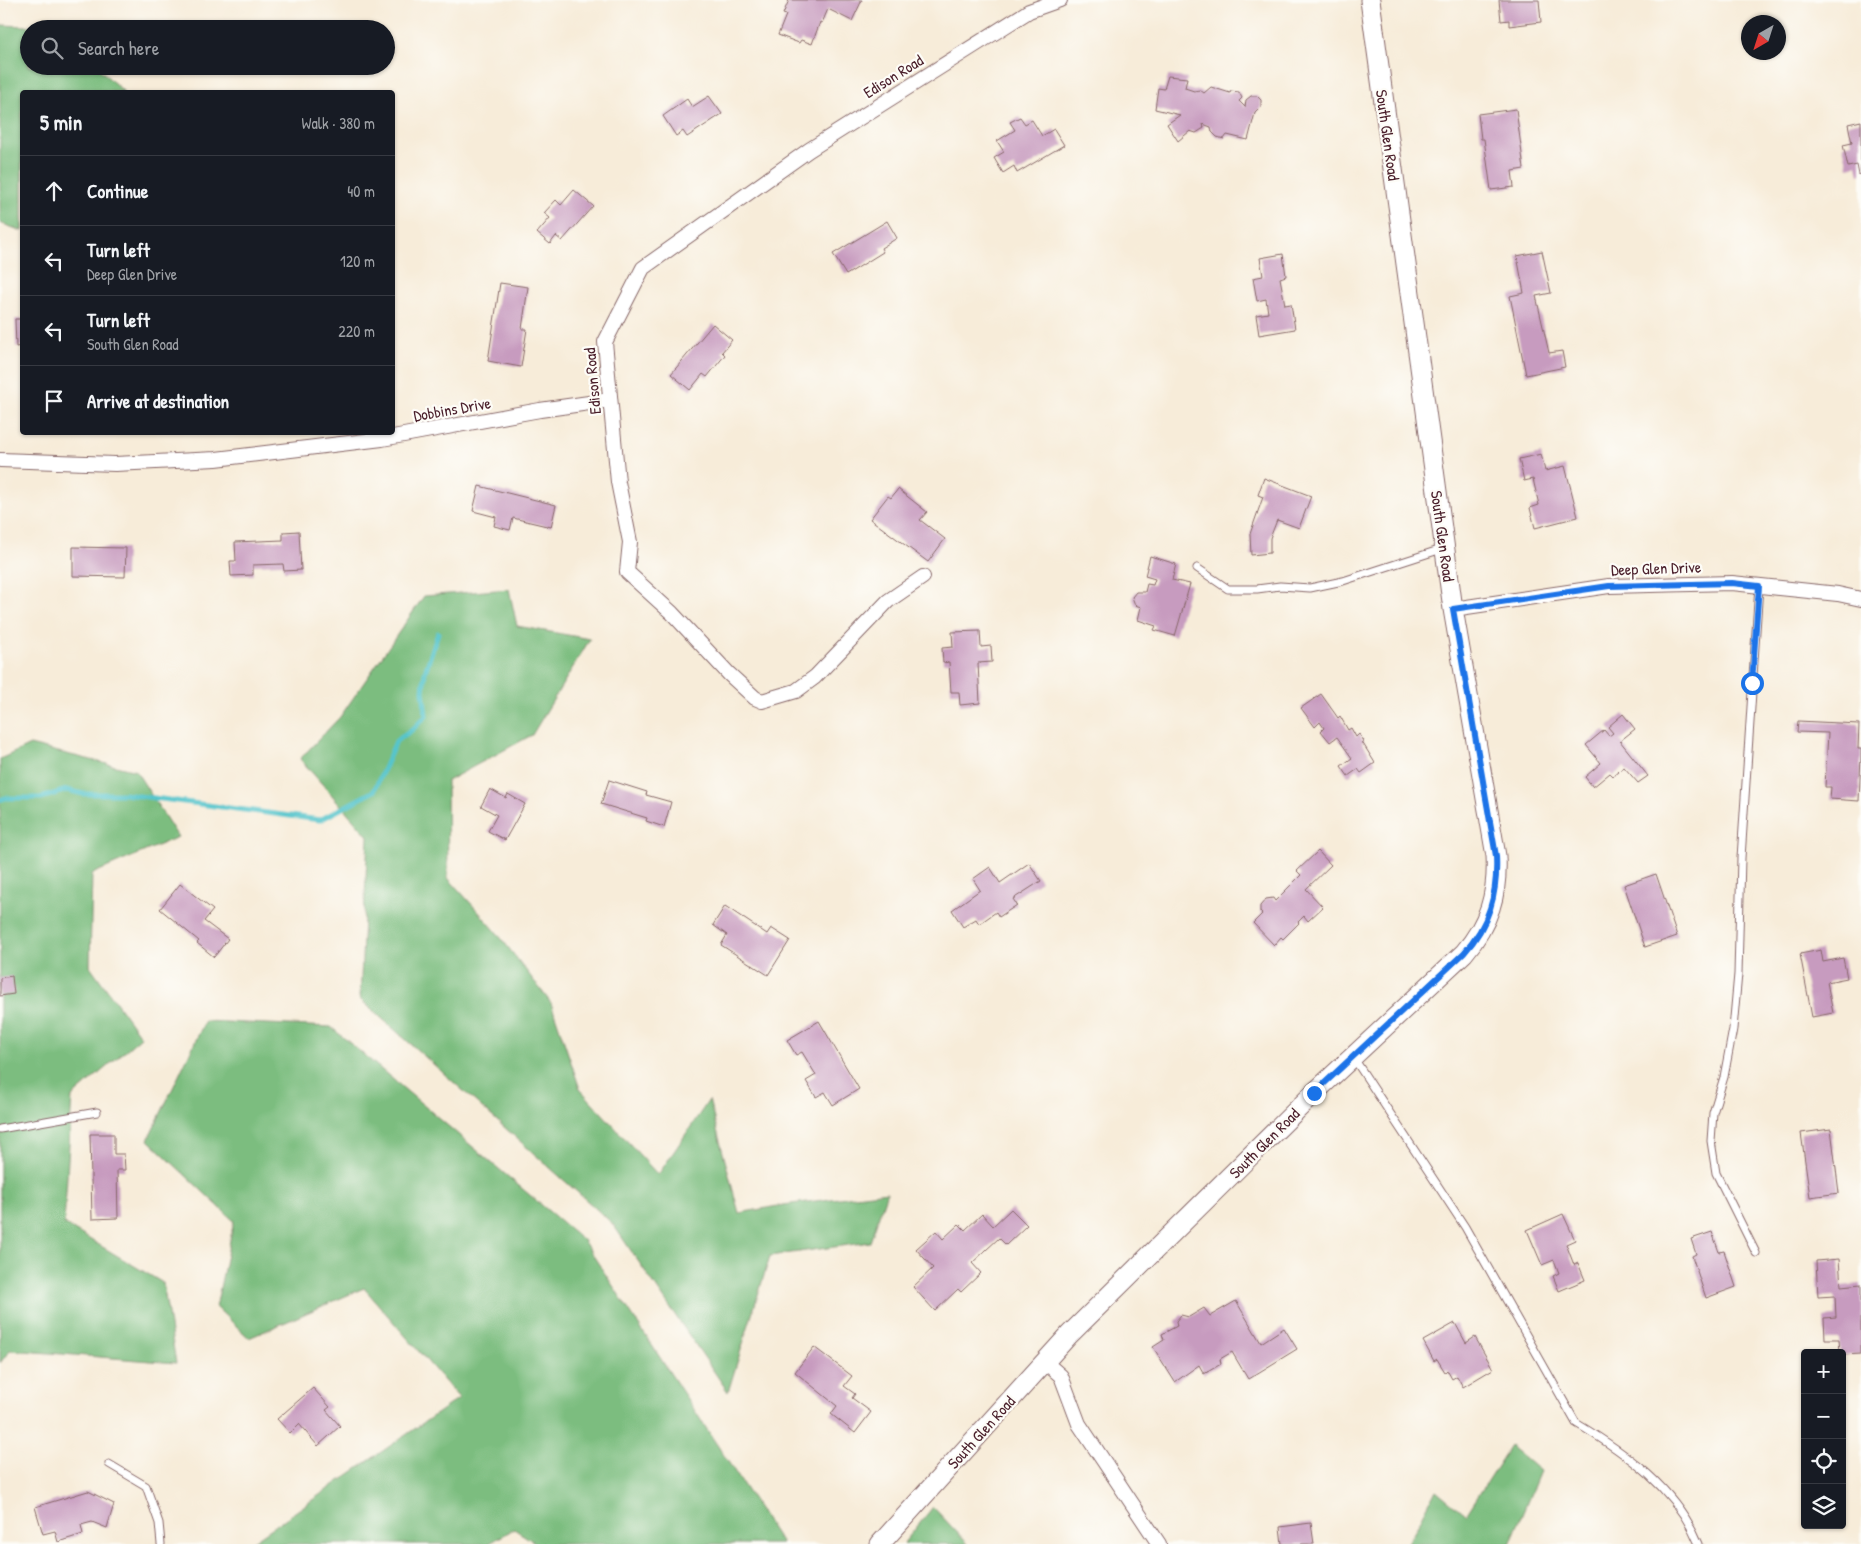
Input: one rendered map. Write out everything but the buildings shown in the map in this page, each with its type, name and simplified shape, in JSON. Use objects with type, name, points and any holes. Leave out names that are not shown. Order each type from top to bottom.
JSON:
[{"type":"main road","name":"South Glen Road","points":[[880,1544],[1069,1335],[1353,1057],[1464,953],[1486,921],[1494,896],[1496,856],[1453,609],[1370,0]]},
{"type":"street","name":"Edison Road","points":[[923,577],[888,601],[815,678],[796,690],[776,698],[762,701],[755,698],[729,674],[672,613],[627,572],[630,542],[618,482],[604,342],[643,268],[809,150],[1029,11],[1060,0]]},
{"type":"street","name":"Dobbins Drive","points":[[0,460],[115,464],[216,459],[382,440],[540,410],[610,400]]},
{"type":"street","name":"Deep Glen Drive","points":[[1453,609],[1609,586],[1732,583],[1838,594],[1861,599]]},
{"type":"street","points":[[1045,1362],[1060,1376],[1079,1424],[1159,1544]]},
{"type":"lane","points":[[1197,568],[1228,589],[1256,589],[1280,586],[1310,588],[1343,582],[1445,548]]},
{"type":"lane","points":[[1756,1253],[1716,1173],[1711,1141],[1713,1113],[1724,1076],[1732,1029],[1738,974],[1741,858],[1759,586]]},
{"type":"lane","points":[[1353,1057],[1464,1227],[1576,1423],[1606,1441],[1639,1465],[1665,1491],[1691,1524],[1699,1544]]},
{"type":"lane","points":[[0,1129],[97,1112]]},
{"type":"lane","points":[[109,1464],[146,1486],[159,1523],[161,1544]]},
{"type":"green space","points":[[0,25],[20,26],[20,75],[106,75],[122,90],[20,90],[20,230],[0,223]]},
{"type":"green space","points":[[509,589],[517,626],[590,639],[532,735],[447,781],[448,878],[494,929],[551,1003],[580,1089],[658,1175],[709,1100],[739,1213],[783,1205],[887,1192],[870,1242],[770,1256],[728,1392],[612,1223],[360,999],[368,836],[300,759],[340,717],[424,596]]},
{"type":"green space","points":[[30,745],[136,771],[178,837],[92,874],[90,966],[141,1037],[72,1097],[64,1224],[163,1283],[176,1363],[10,1350],[0,1363],[0,759]]},
{"type":"green space","points":[[205,1021],[331,1027],[583,1240],[782,1544],[537,1544],[514,1529],[488,1544],[249,1544],[459,1398],[364,1288],[249,1338],[216,1307],[234,1221],[148,1140]]},
{"type":"green space","points":[[1510,1446],[1540,1471],[1510,1544],[1408,1544],[1436,1490],[1466,1515]]},
{"type":"green space","points":[[933,1507],[968,1544],[903,1544]]},
{"type":"waterway","points":[[0,800],[5,798],[41,798],[67,790],[83,794],[124,794],[320,820],[374,791],[396,741],[412,730],[426,716],[423,691],[425,672],[438,633]]},
{"type":"route","points":[[1314,1093],[1473,944],[1491,908],[1496,883],[1496,856],[1453,609],[1609,586],[1732,583],[1759,586],[1752,683]]}]
